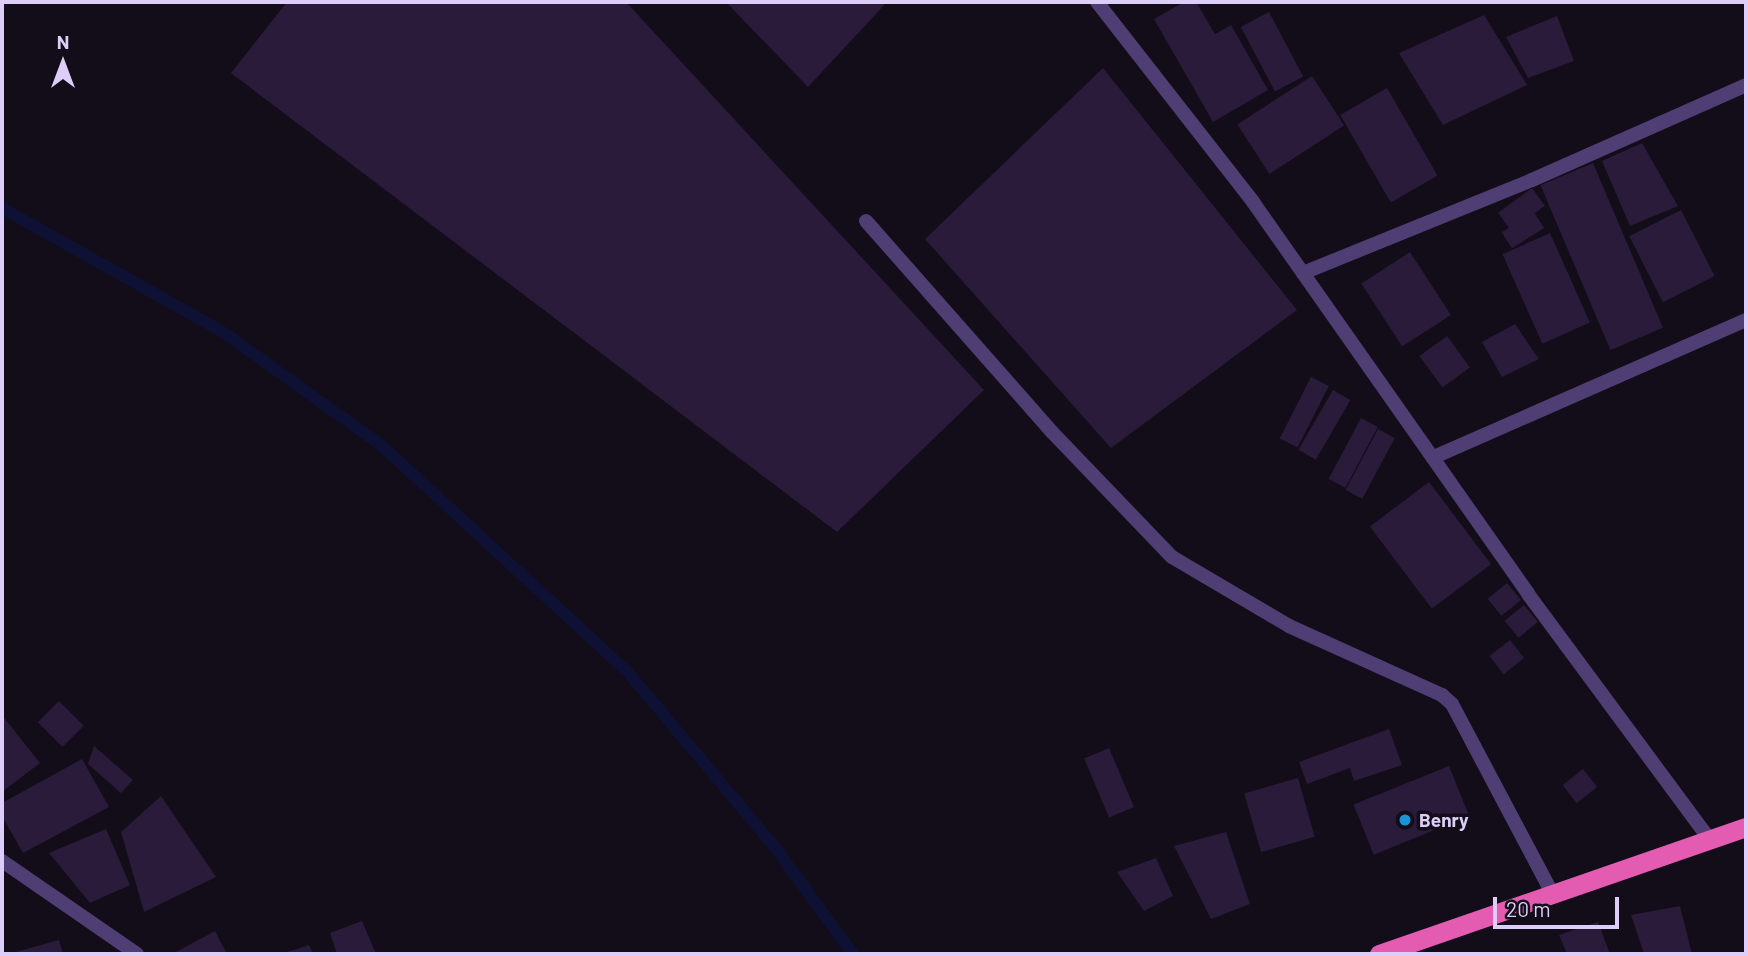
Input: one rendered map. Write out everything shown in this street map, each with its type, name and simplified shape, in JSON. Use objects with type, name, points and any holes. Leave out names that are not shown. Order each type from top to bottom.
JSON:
[{"type":"highway","points":[[1379,954],[1552,893],[1710,840],[1745,831]]},
{"type":"street","points":[[1097,2],[1303,273],[1528,594],[1710,840]]},
{"type":"street","points":[[1303,273],[1532,180],[1746,85]]},
{"type":"street","points":[[866,222],[1052,432],[1172,557],[1289,626],[1443,695],[1552,893]]},
{"type":"street","points":[[1434,457],[1746,320]]},
{"type":"street","points":[[2,861],[137,954]]},
{"type":"building","points":[[287,2],[626,2],[984,390],[837,532],[231,73]]},
{"type":"building","points":[[726,2],[887,2],[808,87]]},
{"type":"building","points":[[1184,2],[1196,2],[1215,34],[1231,25],[1268,90],[1213,122],[1154,19]]},
{"type":"building","points":[[1269,12],[1303,76],[1275,91],[1241,27]]},
{"type":"building","points":[[1484,15],[1527,85],[1443,125],[1399,53]]},
{"type":"building","points":[[1557,16],[1574,61],[1528,78],[1506,37]]},
{"type":"building","points":[[1103,68],[1297,310],[1111,448],[925,239]]},
{"type":"building","points":[[1312,76],[1344,125],[1269,174],[1237,124]]},
{"type":"building","points":[[1387,88],[1438,175],[1391,202],[1340,115]]},
{"type":"building","points":[[1642,143],[1678,206],[1630,226],[1602,161]]},
{"type":"building","points":[[1593,163],[1663,328],[1610,350],[1541,185]]},
{"type":"building","points":[[1532,188],[1545,206],[1511,230],[1498,213]]},
{"type":"building","points":[[1681,210],[1715,276],[1663,302],[1629,236]]},
{"type":"building","points":[[1534,212],[1544,228],[1512,248],[1502,232]]},
{"type":"building","points":[[1550,233],[1590,323],[1542,344],[1502,254]]},
{"type":"building","points":[[1410,252],[1451,315],[1402,346],[1361,284]]},
{"type":"building","points":[[1515,324],[1539,359],[1502,377],[1482,342]]},
{"type":"building","points":[[1447,336],[1470,368],[1442,388],[1419,356]]},
{"type":"building","points":[[1311,377],[1329,386],[1297,448],[1280,438]]},
{"type":"building","points":[[1333,390],[1350,400],[1316,460],[1298,450]]},
{"type":"building","points":[[1361,418],[1378,427],[1345,488],[1329,479]]},
{"type":"building","points":[[1378,429],[1395,438],[1362,499],[1346,490]]},
{"type":"building","points":[[1429,482],[1491,564],[1432,609],[1370,527]]},
{"type":"building","points":[[1507,583],[1521,600],[1501,616],[1488,599]]},
{"type":"building","points":[[1524,605],[1538,622],[1518,638],[1505,621]]},
{"type":"building","points":[[1510,640],[1524,658],[1504,674],[1490,656]]},
{"type":"building","points":[[59,701],[84,726],[63,747],[38,722]]},
{"type":"building","points":[[2,715],[40,763],[2,792]]},
{"type":"building","points":[[1389,729],[1402,765],[1354,781],[1350,768],[1307,784],[1299,762]]},
{"type":"building","points":[[94,746],[133,780],[121,793],[88,764]]},
{"type":"building","points":[[1109,748],[1134,807],[1109,817],[1084,759]]},
{"type":"building","points":[[82,759],[109,807],[23,853],[2,816],[2,803]]},
{"type":"building","points":[[1449,766],[1469,816],[1374,855],[1354,805]]},
{"type":"building","points":[[1583,769],[1597,787],[1577,803],[1563,785]]},
{"type":"building","points":[[1298,778],[1315,837],[1261,852],[1244,793]]},
{"type":"building","points":[[161,796],[216,877],[144,912],[121,832]]},
{"type":"building","points":[[106,829],[130,885],[90,903],[49,853]]},
{"type":"building","points":[[1226,832],[1250,904],[1211,919],[1174,846]]},
{"type":"building","points":[[1156,858],[1173,896],[1144,911],[1117,872]]},
{"type":"building","points":[[1680,906],[1692,954],[1644,954],[1631,915]]},
{"type":"building","points":[[362,921],[376,954],[337,954],[330,933]]},
{"type":"building","points":[[1598,922],[1610,954],[1567,954],[1559,935]]},
{"type":"building","points":[[215,931],[227,954],[172,954]]},
{"type":"building","points":[[59,940],[63,954],[12,954],[12,953]]},
{"type":"building","points":[[309,945],[313,954],[281,954]]},
{"type":"waterway","points":[[2,208],[223,332],[381,445],[627,671],[774,846],[853,954]]},
{"type":"place","name":"Benry","points":[[1405,820]]}]
